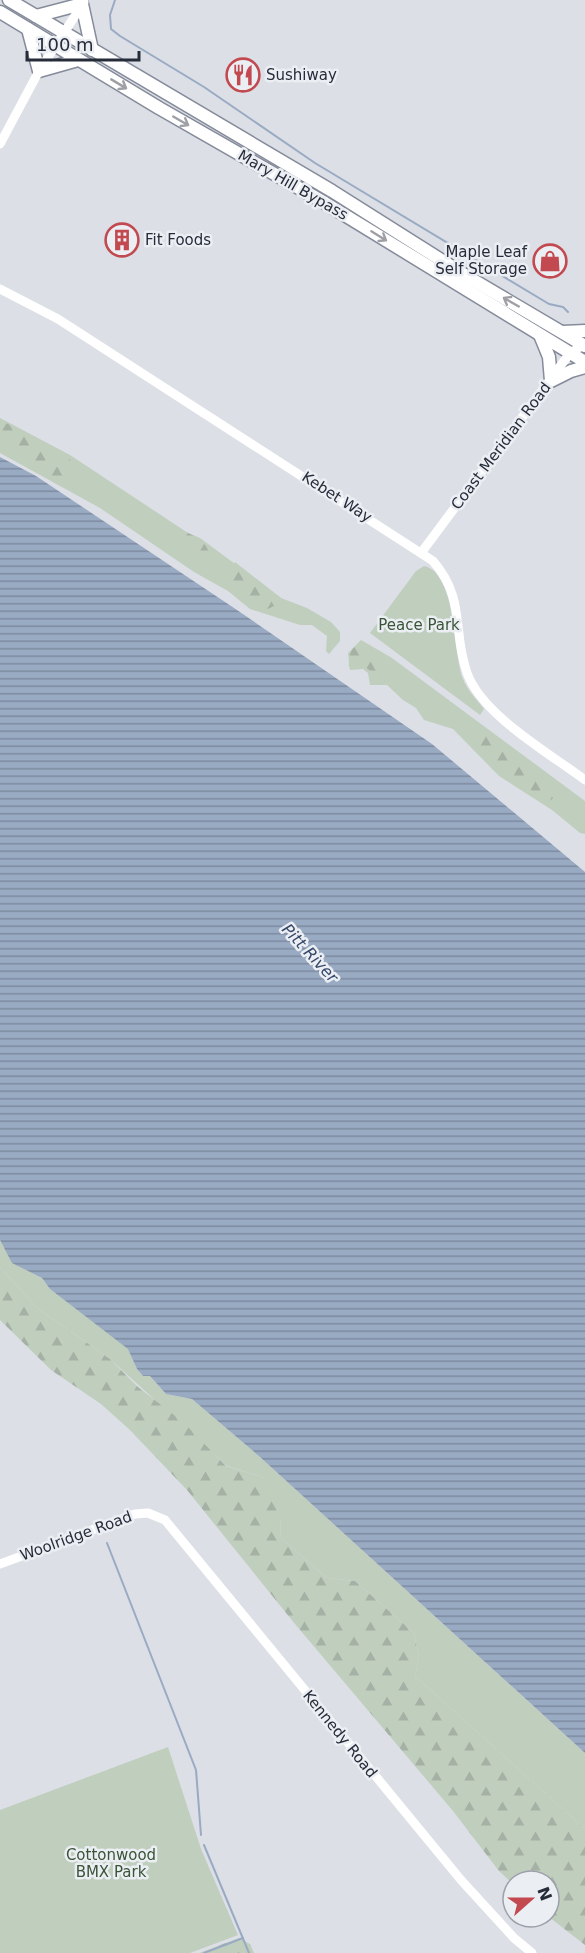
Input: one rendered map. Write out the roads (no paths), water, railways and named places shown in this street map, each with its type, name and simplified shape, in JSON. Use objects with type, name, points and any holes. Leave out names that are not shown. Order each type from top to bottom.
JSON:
[{"type":"highway","name":"Mary Hill Bypass","points":[[9,0],[332,191],[468,278],[584,345]]},
{"type":"highway","points":[[36,16],[84,2],[92,50]]},
{"type":"highway","name":"Mary Hill Bypass","points":[[0,12],[78,60],[325,203],[585,362]]},
{"type":"highway","points":[[28,29],[39,71],[78,60]]},
{"type":"highway","points":[[562,332],[585,331]]},
{"type":"highway","points":[[540,335],[549,357],[551,381],[585,367]]},
{"type":"street","points":[[0,144],[39,71],[84,2]]},
{"type":"street","name":"Kebet Way","points":[[0,289],[58,319],[421,553],[441,570],[453,594],[464,660],[477,694],[501,717],[585,780]]},
{"type":"street","name":"Coast Meridian Road","points":[[421,553],[570,353],[584,345]]},
{"type":"street","name":"Woolridge Road","points":[[0,1564],[124,1518],[144,1512],[153,1514]]},
{"type":"street","name":"Kennedy Road","points":[[153,1514],[165,1520],[180,1535],[461,1880],[514,1938],[532,1953]]},
{"type":"water","name":"Pitt River","points":[[0,457],[36,476],[432,744],[585,872],[585,1753],[260,1457],[192,1399],[166,1394],[150,1376],[143,1376],[137,1369],[128,1349],[50,1289],[42,1278],[12,1263],[0,1240]]},
{"type":"waterway","points":[[115,0],[110,15],[111,29],[120,36],[204,87],[315,163],[549,304],[563,307],[568,312]]},
{"type":"waterway","points":[[107,1543],[196,1770],[201,1835]]},
{"type":"waterway","points":[[204,1845],[249,1953]]},
{"type":"waterway","points":[[204,1953],[243,1938]]},
{"type":"place","name":"Sushiway","points":[[243,75]]},
{"type":"place","name":"Fit Foods","points":[[122,240]]},
{"type":"place","name":"Maple Leaf Self Storage","points":[[550,261]]},
{"type":"park label","name":"Peace Park","points":[[419,625]]},
{"type":"park label","name":"Cottonwood BMX Park","points":[[111,1864]]}]
